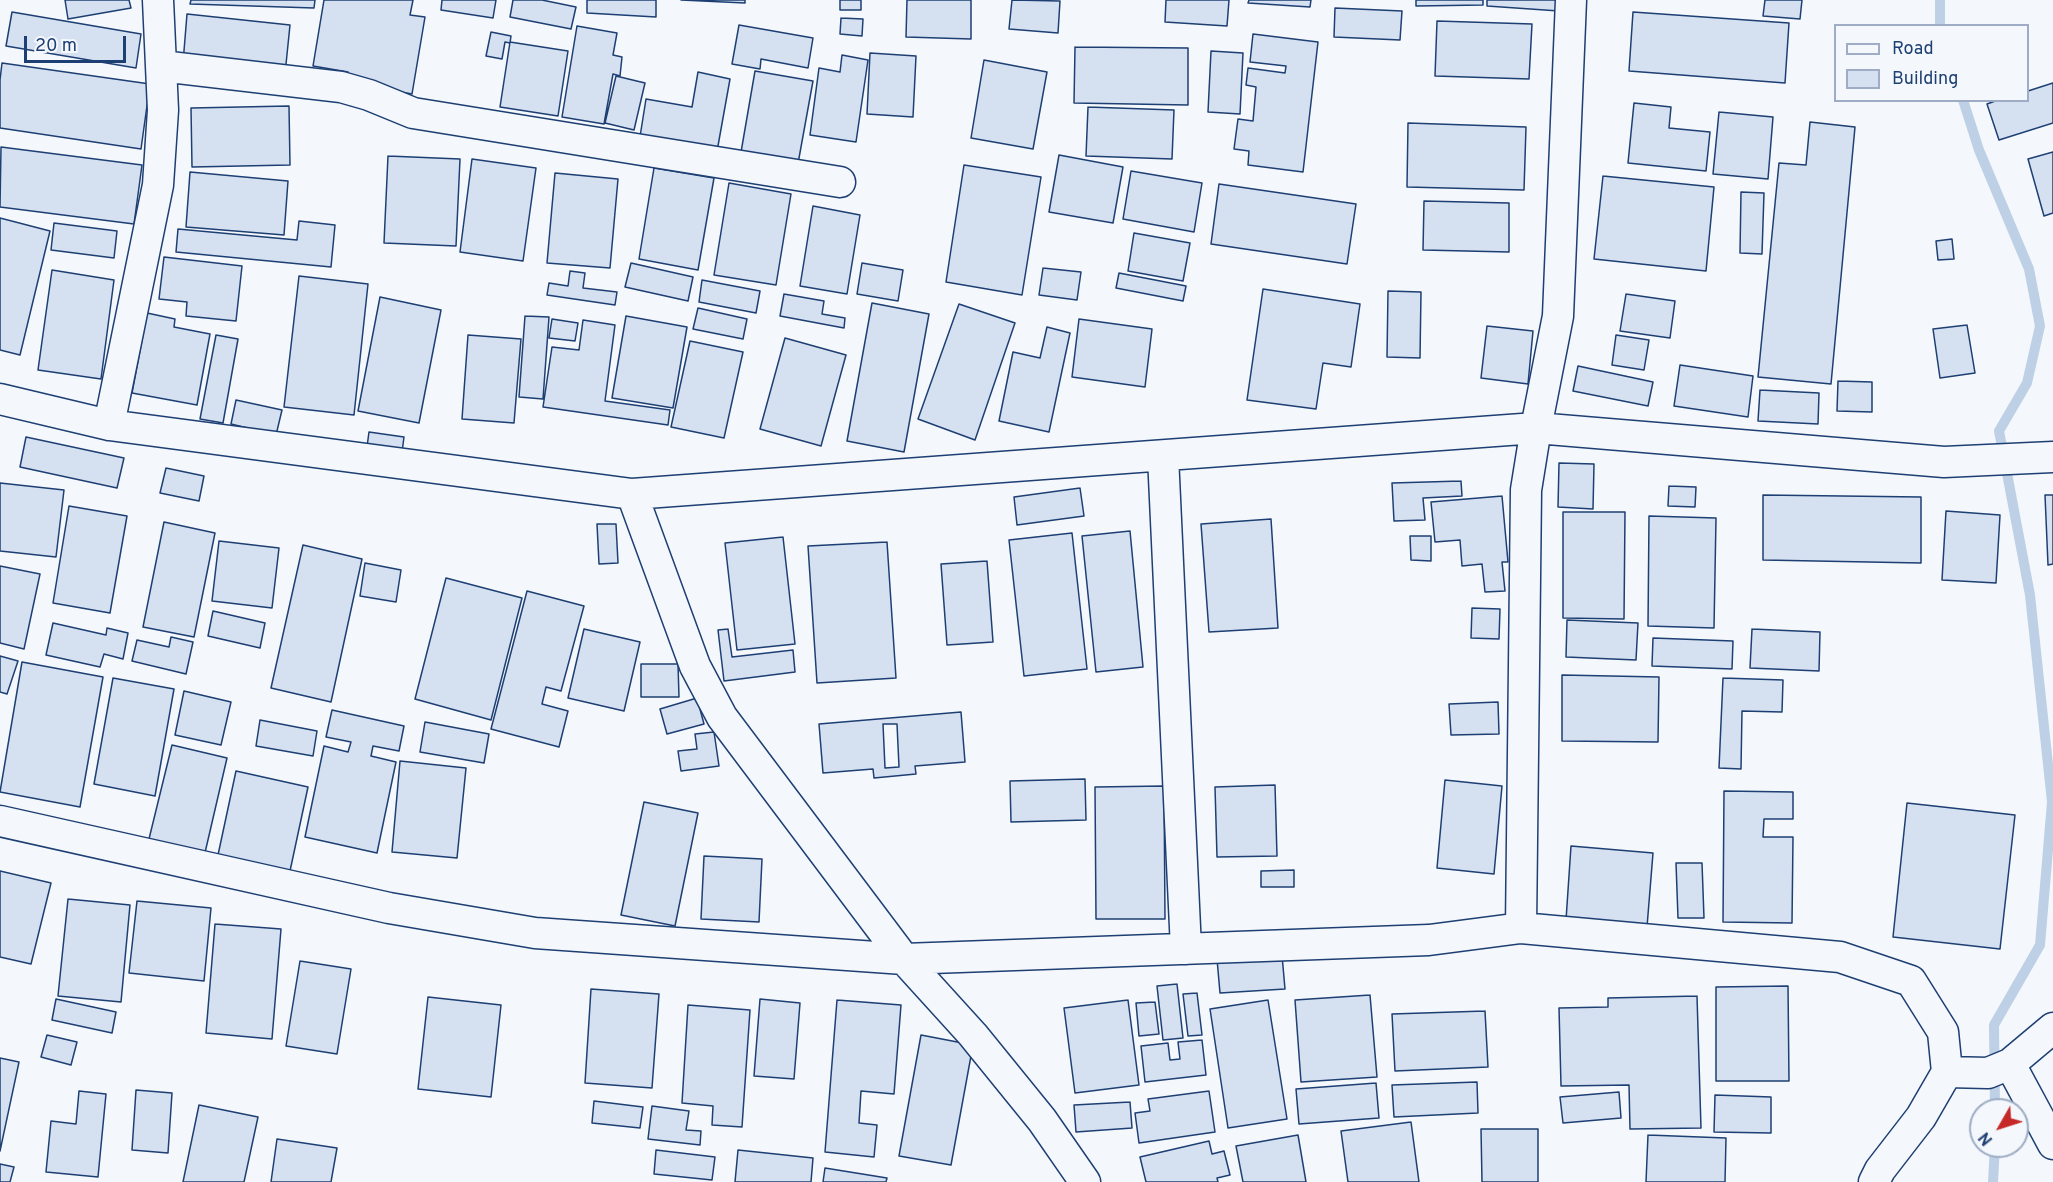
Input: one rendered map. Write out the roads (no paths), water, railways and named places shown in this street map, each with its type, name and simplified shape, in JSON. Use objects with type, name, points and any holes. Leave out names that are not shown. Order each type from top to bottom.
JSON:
[{"type":"street","points":[[109,425],[158,185],[163,110],[158,0]]},
{"type":"street","points":[[1521,928],[1526,490],[1558,316],[1571,0]]},
{"type":"street","points":[[161,66],[341,87],[369,95],[413,113],[840,182]]},
{"type":"street","points":[[0,399],[109,425],[632,494],[1536,428],[1944,462],[2053,457]]},
{"type":"street","points":[[1163,456],[1186,949]]},
{"type":"street","points":[[632,494],[695,666],[722,717],[904,959],[973,1035],[1042,1120],[1085,1182]]},
{"type":"street","points":[[0,821],[389,908],[535,933],[904,959],[1429,940],[1521,928],[1840,957],[1911,981],[1943,1032],[1947,1072],[1921,1117],[1880,1170],[1874,1182]]},
{"type":"street","points":[[1947,1072],[1988,1073],[2010,1064],[2053,1028]]},
{"type":"street","points":[[2010,1064],[2053,1144]]},
{"type":"waterway","points":[[1940,0],[1940,24]]},
{"type":"waterway","points":[[1964,102],[1979,150],[2029,269],[2040,326],[2027,383],[1999,431],[2030,595],[2052,802],[2040,945],[1994,1025],[1995,1098]]},
{"type":"waterway","points":[[1993,1182],[1994,1158]]}]
